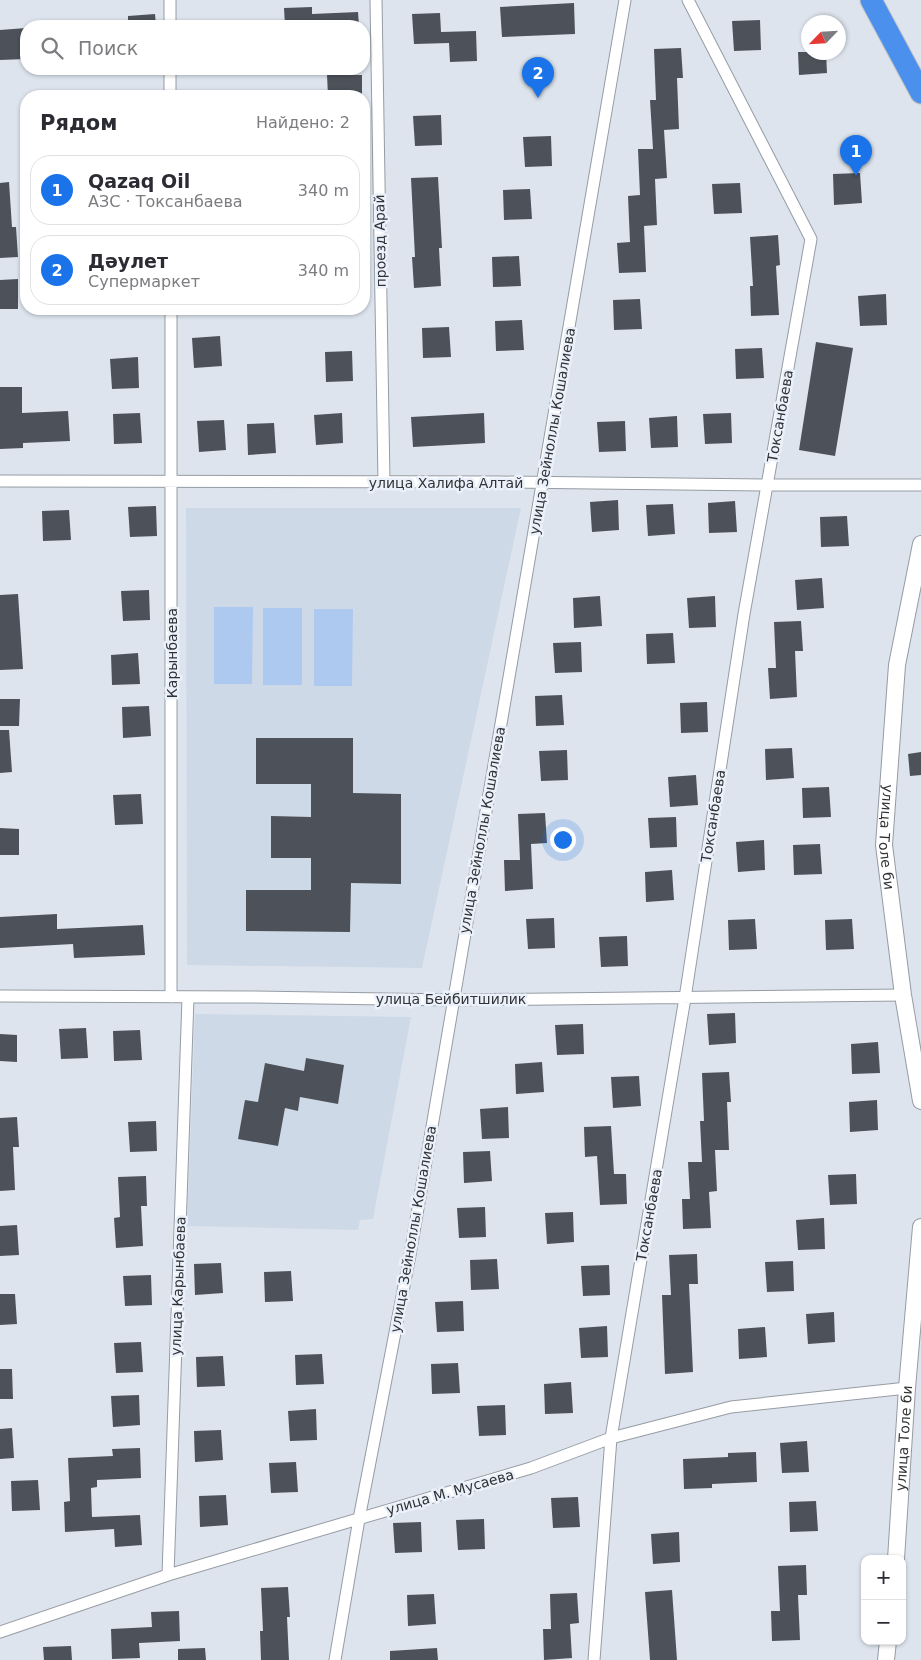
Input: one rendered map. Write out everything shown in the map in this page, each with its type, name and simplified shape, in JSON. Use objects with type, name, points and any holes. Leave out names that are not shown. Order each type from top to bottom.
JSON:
[{"type":"highway","points":[[871,0],[921,93]]},
{"type":"street","points":[[170,0],[170,20]]},
{"type":"street","name":"проезд Арай","points":[[376,0],[384,482]]},
{"type":"street","name":"улица Зейноллы Кошалиева","points":[[335,1660],[359,1519],[410,1255],[452,1000],[544,483],[625,0]]},
{"type":"street","name":"Токсанбаева","points":[[594,1660],[611,1438],[686,998],[744,614],[810,239],[688,0]]},
{"type":"street","points":[[170,75],[170,90]]},
{"type":"street","name":"Карынбаева","points":[[171,315],[171,997]]},
{"type":"street","name":"улица Халифа Алтай","points":[[0,481],[921,485]]},
{"type":"street","name":"улица Толе би","points":[[921,544],[897,665],[884,845],[903,995],[921,1102]]},
{"type":"street","name":"улица Бейбитшилик","points":[[0,996],[452,1000],[903,995]]},
{"type":"street","name":"улица Карынбаева","points":[[168,1575],[188,998]]},
{"type":"street","name":"улица Толе би","points":[[896,1555],[907,1388],[921,1227]]},
{"type":"street","name":"улица М. Мусаева","points":[[0,1632],[168,1575],[531,1468],[611,1438],[731,1407],[907,1388]]},
{"type":"street","points":[[886,1660],[888,1645]]},
{"type":"shaded area","points":[[186,508],[521,508],[422,968],[187,965]]},
{"type":"shaded area","points":[[214,607],[253,607],[252,684],[214,684]]},
{"type":"shaded area","points":[[263,608],[302,608],[302,685],[263,685]]},
{"type":"shaded area","points":[[314,609],[353,609],[352,686],[314,686]]},
{"type":"shaded area","points":[[195,1014],[411,1017],[373,1219],[360,1220],[358,1230],[187,1226]]},
{"type":"building","points":[[574,3],[575,34],[502,37],[500,7]]},
{"type":"building","points":[[312,7],[312,14],[358,12],[359,20],[285,20],[284,8]]},
{"type":"building","points":[[440,13],[441,32],[476,31],[477,61],[450,62],[449,43],[414,44],[412,14]]},
{"type":"building","points":[[155,14],[156,20],[128,20],[128,16]]},
{"type":"building","points":[[760,20],[761,50],[734,51],[732,21]]},
{"type":"building","points":[[20,28],[20,59],[0,60],[0,30]]},
{"type":"building","points":[[681,48],[683,78],[677,78],[679,129],[664,130],[667,178],[655,179],[657,225],[644,226],[646,272],[619,273],[617,243],[630,242],[628,196],[640,195],[638,149],[653,149],[650,100],[656,100],[654,49]]},
{"type":"building","points":[[798,52],[801,52],[801,60],[826,60],[827,73],[799,75]]},
{"type":"building","points":[[327,75],[362,75],[362,90],[328,90]]},
{"type":"building","points":[[441,115],[442,145],[415,146],[413,116]]},
{"type":"building","points":[[551,136],[552,166],[525,167],[523,137]]},
{"type":"building","points":[[860,173],[862,203],[834,205],[833,174]]},
{"type":"building","points":[[438,177],[442,248],[439,248],[441,286],[414,288],[412,257],[415,257],[411,178]]},
{"type":"building","points":[[9,182],[12,227],[16,227],[18,257],[0,258],[0,183]]},
{"type":"building","points":[[740,183],[742,213],[714,214],[712,184]]},
{"type":"building","points":[[530,189],[532,219],[504,220],[503,190]]},
{"type":"building","points":[[778,235],[780,265],[776,266],[779,315],[751,316],[750,286],[753,286],[750,237]]},
{"type":"building","points":[[519,256],[521,286],[493,287],[492,257]]},
{"type":"building","points":[[18,279],[18,309],[0,309],[0,280]]},
{"type":"building","points":[[886,294],[887,325],[860,326],[858,296]]},
{"type":"building","points":[[640,299],[642,329],[614,330],[613,300]]},
{"type":"building","points":[[522,320],[524,350],[496,351],[495,321]]},
{"type":"building","points":[[449,327],[451,357],[423,358],[422,328]]},
{"type":"building","points":[[220,336],[222,366],[194,368],[192,338]]},
{"type":"building","points":[[816,342],[853,348],[835,456],[799,450]]},
{"type":"building","points":[[762,348],[764,378],[736,379],[735,349]]},
{"type":"building","points":[[352,351],[353,381],[326,382],[325,352]]},
{"type":"building","points":[[138,357],[139,388],[112,389],[110,359]]},
{"type":"building","points":[[0,387],[22,387],[22,413],[68,411],[70,441],[23,443],[23,448],[0,449]]},
{"type":"building","points":[[140,413],[142,443],[114,444],[113,414]]},
{"type":"building","points":[[342,413],[343,443],[316,445],[314,415]]},
{"type":"building","points":[[484,413],[485,443],[413,447],[411,417]]},
{"type":"building","points":[[731,413],[732,443],[705,444],[703,414]]},
{"type":"building","points":[[677,416],[678,447],[651,448],[649,418]]},
{"type":"building","points":[[224,420],[226,450],[199,452],[197,421]]},
{"type":"building","points":[[625,421],[626,451],[599,452],[597,422]]},
{"type":"building","points":[[274,423],[276,453],[248,455],[247,424]]},
{"type":"building","points":[[618,500],[619,530],[592,532],[590,502]]},
{"type":"building","points":[[735,501],[737,532],[709,533],[708,503]]},
{"type":"building","points":[[673,504],[675,534],[648,536],[646,505]]},
{"type":"building","points":[[156,506],[157,536],[130,537],[128,507]]},
{"type":"building","points":[[69,510],[71,540],[43,541],[42,511]]},
{"type":"building","points":[[847,516],[849,546],[821,547],[820,517]]},
{"type":"building","points":[[822,578],[824,608],[797,610],[795,580]]},
{"type":"building","points":[[149,590],[150,620],[123,621],[121,591]]},
{"type":"building","points":[[18,594],[23,669],[0,670],[0,595]]},
{"type":"building","points":[[600,596],[602,626],[574,628],[573,598]]},
{"type":"building","points":[[715,596],[716,627],[689,628],[687,598]]},
{"type":"building","points":[[801,621],[803,651],[795,651],[797,697],[770,699],[768,668],[776,668],[774,622]]},
{"type":"building","points":[[673,633],[675,663],[647,664],[646,634]]},
{"type":"building","points":[[581,642],[582,672],[555,673],[553,643]]},
{"type":"building","points":[[138,653],[140,684],[112,685],[111,655]]},
{"type":"building","points":[[562,695],[564,725],[536,726],[535,696]]},
{"type":"building","points":[[0,699],[20,699],[19,726],[0,726]]},
{"type":"building","points":[[707,702],[708,732],[681,733],[680,703]]},
{"type":"building","points":[[149,706],[151,736],[123,738],[122,707]]},
{"type":"building","points":[[0,730],[9,730],[12,772],[0,773]]},
{"type":"building","points":[[256,738],[353,738],[353,793],[401,794],[401,884],[351,883],[350,932],[246,931],[246,890],[311,890],[311,858],[271,858],[271,816],[311,817],[311,784],[256,784]]},
{"type":"building","points":[[792,748],[794,778],[766,780],[765,749]]},
{"type":"building","points":[[567,750],[568,780],[541,781],[539,751]]},
{"type":"building","points":[[921,752],[921,775],[910,776],[908,754]]},
{"type":"building","points":[[696,775],[698,805],[670,807],[668,777]]},
{"type":"building","points":[[829,787],[831,817],[803,818],[802,788]]},
{"type":"building","points":[[141,794],[143,824],[115,825],[113,795]]},
{"type":"building","points":[[545,813],[547,843],[531,844],[533,889],[505,891],[504,860],[520,860],[518,814]]},
{"type":"building","points":[[676,817],[677,847],[650,848],[648,818]]},
{"type":"building","points":[[0,828],[19,829],[19,855],[0,855]]},
{"type":"building","points":[[764,840],[765,870],[738,872],[736,842]]},
{"type":"building","points":[[820,844],[822,874],[794,875],[793,845]]},
{"type":"building","points":[[672,870],[674,900],[646,902],[645,872]]},
{"type":"building","points":[[57,914],[57,929],[143,925],[145,955],[74,958],[73,944],[0,948],[0,917]]},
{"type":"building","points":[[554,918],[555,948],[528,949],[526,919]]},
{"type":"building","points":[[755,919],[757,949],[729,950],[728,920]]},
{"type":"building","points":[[852,919],[854,949],[826,950],[825,920]]},
{"type":"building","points":[[627,936],[628,966],[601,967],[599,937]]},
{"type":"building","points":[[735,1013],[736,1043],[709,1045],[707,1014]]},
{"type":"building","points":[[583,1024],[584,1054],[557,1055],[555,1025]]},
{"type":"building","points":[[86,1028],[88,1058],[61,1059],[59,1029]]},
{"type":"building","points":[[140,1030],[142,1060],[114,1061],[113,1031]]},
{"type":"building","points":[[0,1034],[17,1035],[17,1062],[0,1061]]},
{"type":"building","points":[[878,1042],[880,1073],[852,1074],[851,1044]]},
{"type":"building","points":[[306,1058],[344,1065],[338,1104],[300,1097],[298,1111],[285,1108],[278,1146],[238,1139],[245,1100],[258,1102],[265,1063],[304,1071]]},
{"type":"building","points":[[542,1062],[544,1092],[516,1094],[515,1064]]},
{"type":"building","points":[[729,1072],[731,1102],[727,1102],[729,1150],[715,1150],[717,1191],[709,1192],[711,1228],[683,1229],[682,1199],[690,1199],[688,1162],[702,1162],[700,1121],[704,1121],[702,1073]]},
{"type":"building","points":[[639,1076],[641,1106],[613,1108],[611,1077]]},
{"type":"building","points":[[877,1100],[878,1130],[850,1132],[849,1102]]},
{"type":"building","points":[[508,1107],[509,1138],[482,1139],[480,1109]]},
{"type":"building","points":[[17,1117],[19,1147],[13,1147],[15,1190],[0,1191],[0,1118]]},
{"type":"building","points":[[156,1121],[157,1151],[130,1152],[128,1122]]},
{"type":"building","points":[[611,1126],[614,1174],[626,1174],[627,1204],[600,1205],[597,1156],[585,1157],[584,1127]]},
{"type":"building","points":[[490,1151],[492,1181],[464,1183],[463,1152]]},
{"type":"building","points":[[856,1174],[857,1204],[830,1205],[828,1175]]},
{"type":"building","points":[[146,1176],[147,1206],[141,1206],[143,1246],[116,1248],[114,1218],[120,1217],[118,1177]]},
{"type":"building","points":[[485,1207],[486,1237],[459,1238],[457,1208]]},
{"type":"building","points":[[573,1212],[574,1242],[547,1244],[545,1213]]},
{"type":"building","points":[[824,1218],[825,1249],[798,1250],[796,1220]]},
{"type":"building","points":[[17,1225],[19,1255],[0,1256],[0,1226]]},
{"type":"building","points":[[697,1254],[698,1284],[689,1284],[693,1372],[665,1374],[662,1295],[671,1295],[669,1255]]},
{"type":"building","points":[[497,1259],[499,1289],[471,1290],[470,1260]]},
{"type":"building","points":[[793,1261],[794,1291],[767,1292],[765,1262]]},
{"type":"building","points":[[221,1263],[223,1293],[195,1295],[194,1264]]},
{"type":"building","points":[[609,1265],[610,1295],[583,1296],[581,1266]]},
{"type":"building","points":[[291,1271],[293,1301],[265,1302],[264,1272]]},
{"type":"building","points":[[151,1275],[152,1305],[125,1306],[123,1276]]},
{"type":"building","points":[[0,1294],[15,1294],[17,1324],[0,1325]]},
{"type":"building","points":[[463,1301],[464,1331],[437,1332],[435,1302]]},
{"type":"building","points":[[834,1312],[835,1342],[808,1344],[806,1314]]},
{"type":"building","points":[[607,1326],[608,1357],[581,1358],[579,1328]]},
{"type":"building","points":[[765,1327],[767,1357],[739,1359],[738,1329]]},
{"type":"building","points":[[141,1342],[143,1372],[116,1373],[114,1343]]},
{"type":"building","points":[[322,1354],[324,1384],[296,1385],[295,1355]]},
{"type":"building","points":[[223,1356],[225,1386],[197,1387],[196,1357]]},
{"type":"building","points":[[458,1363],[460,1393],[432,1394],[431,1364]]},
{"type":"building","points":[[0,1369],[12,1369],[13,1399],[0,1399]]},
{"type":"building","points":[[571,1382],[573,1413],[545,1414],[544,1384]]},
{"type":"building","points":[[139,1395],[140,1425],[113,1427],[111,1396]]},
{"type":"building","points":[[505,1405],[506,1435],[479,1436],[477,1406]]},
{"type":"building","points":[[316,1409],[317,1440],[290,1441],[288,1411]]},
{"type":"building","points":[[12,1428],[14,1458],[0,1459],[0,1429]]},
{"type":"building","points":[[221,1430],[223,1460],[195,1462],[194,1431]]},
{"type":"building","points":[[807,1441],[809,1472],[782,1473],[780,1443]]},
{"type":"building","points":[[140,1448],[141,1478],[97,1480],[97,1487],[91,1488],[92,1517],[140,1515],[142,1545],[115,1547],[114,1529],[65,1532],[64,1502],[70,1501],[68,1458],[113,1456],[112,1449]]},
{"type":"building","points":[[756,1452],[757,1482],[712,1484],[712,1488],[684,1489],[683,1459],[728,1457],[728,1453]]},
{"type":"building","points":[[296,1462],[298,1492],[271,1493],[269,1463]]},
{"type":"building","points":[[38,1480],[40,1510],[12,1511],[11,1481]]},
{"type":"building","points":[[226,1495],[228,1525],[200,1527],[199,1496]]},
{"type":"building","points":[[578,1497],[580,1527],[553,1528],[551,1498]]},
{"type":"building","points":[[816,1501],[818,1531],[790,1532],[789,1502]]},
{"type":"building","points":[[484,1519],[485,1549],[458,1550],[456,1520]]},
{"type":"building","points":[[421,1522],[422,1552],[395,1553],[393,1523]]},
{"type":"building","points":[[679,1532],[680,1562],[653,1564],[651,1534]]},
{"type":"building","points":[[806,1565],[807,1595],[798,1595],[800,1640],[772,1641],[771,1611],[780,1611],[778,1566]]},
{"type":"building","points":[[288,1587],[290,1617],[287,1617],[289,1660],[261,1660],[260,1631],[263,1631],[261,1588]]},
{"type":"building","points":[[672,1590],[677,1660],[650,1660],[645,1592]]},
{"type":"building","points":[[577,1593],[579,1623],[570,1624],[572,1658],[544,1660],[543,1629],[551,1629],[550,1594]]},
{"type":"building","points":[[434,1594],[436,1624],[408,1626],[407,1595]]},
{"type":"building","points":[[179,1611],[180,1641],[139,1643],[140,1658],[112,1659],[111,1629],[152,1627],[151,1612]]},
{"type":"building","points":[[71,1646],[72,1660],[44,1660],[43,1647]]},
{"type":"building","points":[[205,1648],[206,1660],[178,1660],[178,1649]]},
{"type":"building","points":[[437,1648],[438,1660],[390,1660],[390,1651]]},
{"type":"place","name":"Дәулет","points":[[538,98]]},
{"type":"place","name":"Qazaq Oil","points":[[856,176]]}]
